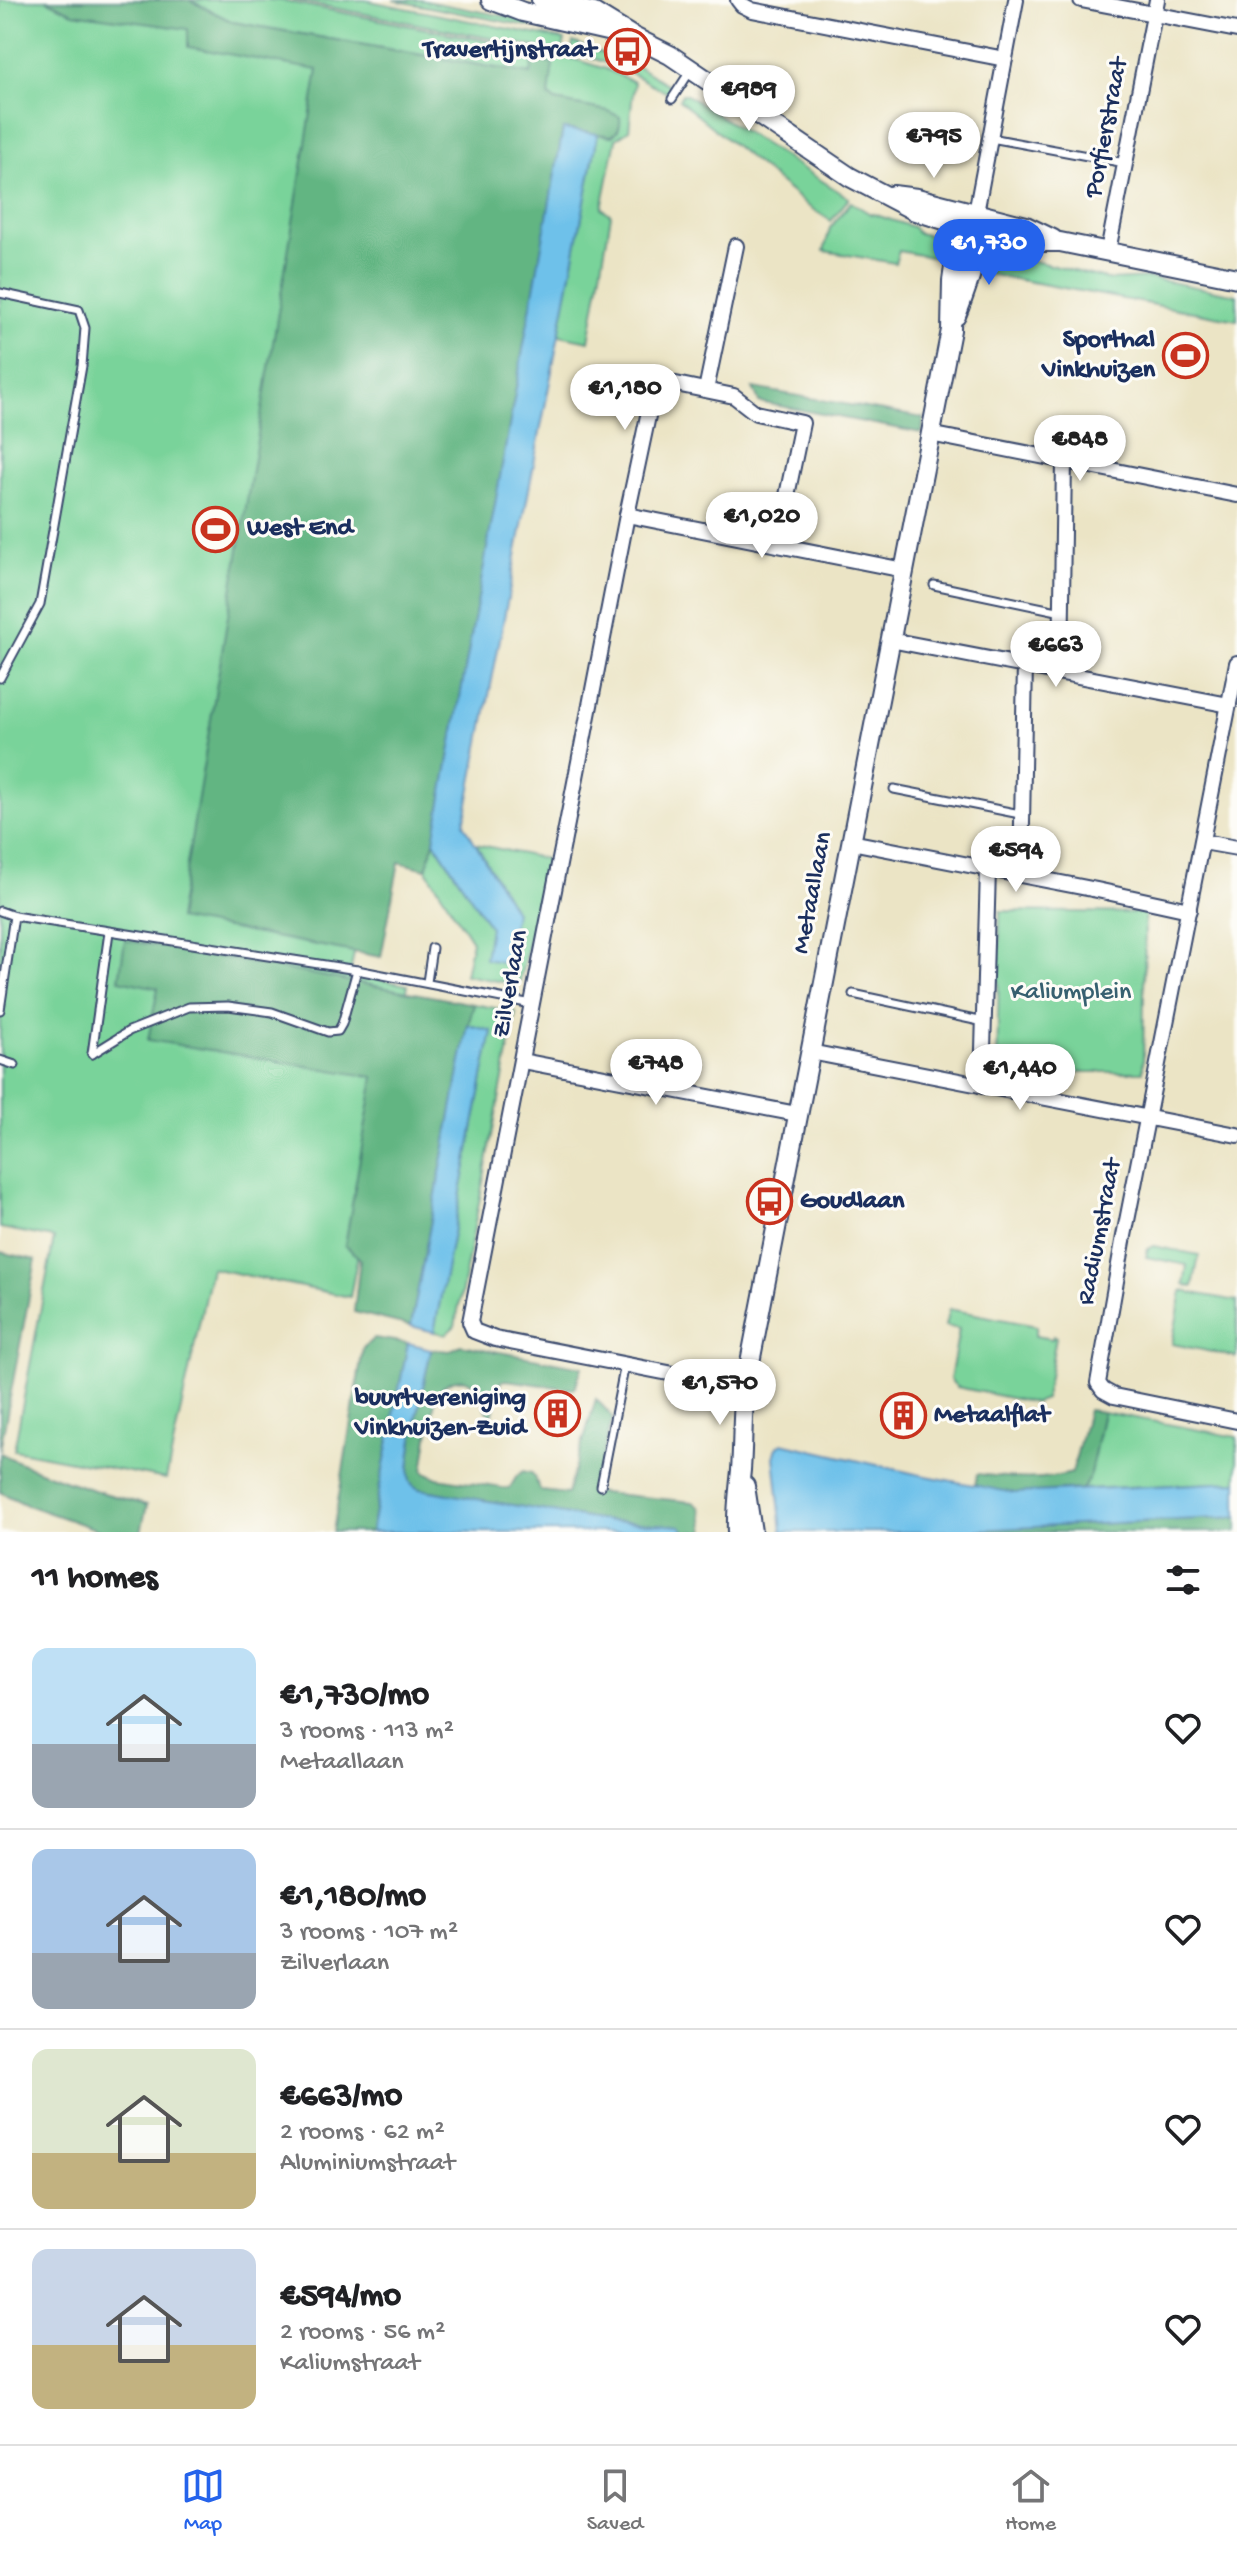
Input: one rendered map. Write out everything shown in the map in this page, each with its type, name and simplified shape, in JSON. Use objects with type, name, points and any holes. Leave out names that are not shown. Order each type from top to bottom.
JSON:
[{"type":"street","points":[[491,0],[523,12],[544,4],[594,13],[692,68],[829,164],[883,194],[917,198],[1022,242],[1060,242],[1237,278]]},
{"type":"street","points":[[738,0],[752,10],[1005,59]]},
{"type":"street","points":[[971,223],[991,138],[1016,0]]},
{"type":"street","points":[[1081,0],[1155,7],[1237,30]]},
{"type":"street","name":"Porfierstraat","points":[[1108,251],[1155,7]]},
{"type":"street","name":"Metaallaan","points":[[752,1532],[741,1468],[745,1388],[951,330],[952,281],[971,223]]},
{"type":"street","points":[[736,246],[706,390],[734,396],[756,413],[802,423],[777,544]]},
{"type":"street","name":"Zilverlaan","points":[[706,390],[671,383],[652,397],[470,1322],[474,1331],[484,1336],[745,1388]]},
{"type":"street","points":[[930,434],[1237,495]]},
{"type":"street","points":[[1061,671],[1064,461]]},
{"type":"street","points":[[627,515],[904,570]]},
{"type":"street","points":[[890,640],[1229,705]]},
{"type":"street","name":"Radiumstraat","points":[[1237,663],[1098,1383],[1114,1396],[1237,1421]]},
{"type":"street","points":[[1021,875],[1025,665]]},
{"type":"street","points":[[851,842],[1189,910]]},
{"type":"street","points":[[1203,842],[1237,848]]},
{"type":"street","points":[[982,1086],[988,869]]},
{"type":"street","points":[[810,1052],[1237,1135]]},
{"type":"street","points":[[522,1061],[797,1114]]},
{"type":"street","name":"Metaallaan","points":[[737,1532],[741,1468]]},
{"type":"lane","points":[[672,99],[692,68]]},
{"type":"lane","points":[[991,138],[1125,163]]},
{"type":"lane","points":[[0,293],[79,310],[85,328],[82,366],[40,604],[0,678]]},
{"type":"lane","points":[[934,585],[1062,612]]},
{"type":"lane","points":[[894,789],[1020,814]]},
{"type":"lane","points":[[0,911],[109,932],[171,939],[427,982],[532,1004]]},
{"type":"lane","points":[[0,1010],[14,916]]},
{"type":"lane","points":[[109,932],[92,1054],[129,1031],[189,1007],[228,1006],[272,1012],[328,1032],[338,1031],[357,970]]},
{"type":"lane","points":[[427,982],[432,948]]},
{"type":"lane","points":[[853,994],[984,1022]]},
{"type":"lane","points":[[0,1060],[15,1065]]},
{"type":"lane","points":[[601,1486],[625,1364]]},
{"type":"green space","name":"West End","points":[[0,0],[77,0],[516,84],[350,974],[408,985],[350,1297],[211,1268],[166,1479],[14,1450],[54,1238],[0,1228]]},
{"type":"green space","points":[[46,0],[189,0],[233,22],[531,74],[533,60],[553,63],[549,96],[555,101],[608,111],[620,117],[619,128],[612,136],[563,129],[434,842],[426,869],[399,862],[381,957],[178,919],[318,70],[188,47],[188,29],[73,13]]},
{"type":"green space","points":[[189,0],[278,0],[561,55],[606,69],[634,82],[629,130],[616,139],[602,208],[611,215],[589,341],[559,335],[598,134],[612,136],[608,111],[555,101],[549,96],[552,63],[534,60],[531,74],[233,22]]},
{"type":"green space","points":[[293,0],[365,0],[565,40],[562,52]]},
{"type":"green space","points":[[393,0],[420,0],[535,22],[532,27]]},
{"type":"green space","points":[[573,42],[637,66],[673,88],[669,94],[625,70],[575,52]]},
{"type":"green space","points":[[682,94],[849,198],[831,221],[808,206],[679,100]]},
{"type":"green space","points":[[851,202],[872,215],[913,227],[917,233],[934,236],[943,249],[941,259],[899,251],[895,263],[824,251],[830,228]]},
{"type":"green space","points":[[1010,255],[1110,280],[1149,278],[1237,295],[1237,320],[988,274],[996,260]]},
{"type":"green space","points":[[753,388],[924,418],[922,433],[759,402]]},
{"type":"green space","points":[[434,842],[490,927],[506,963],[515,912],[476,844],[546,859],[520,981],[513,984],[465,975],[472,941],[426,869]]},
{"type":"green space","name":"Kaliumplein","points":[[1000,911],[1145,913],[1143,1072],[997,1072]]},
{"type":"green space","points":[[125,940],[474,1004],[411,1326],[354,1312],[360,1259],[345,1245],[374,1077],[148,1040],[158,988],[119,980]]},
{"type":"green space","points":[[474,1004],[516,1012],[455,1326],[446,1334],[434,1332],[492,1031],[468,1025]]},
{"type":"green space","points":[[1153,1246],[1199,1255],[1193,1287],[1184,1285],[1187,1265],[1146,1257],[1148,1249]]},
{"type":"green space","points":[[0,1252],[36,1260],[0,1450]]},
{"type":"green space","points":[[1182,1291],[1237,1301],[1237,1357],[1172,1344]]},
{"type":"green space","points":[[949,1309],[1037,1326],[1035,1336],[1056,1337],[1045,1399],[1034,1403],[957,1387],[950,1380],[959,1329],[945,1326]]},
{"type":"green space","points":[[374,1338],[408,1343],[371,1532],[333,1532],[363,1348]]},
{"type":"green space","points":[[461,1345],[582,1367],[572,1389],[502,1381],[492,1416],[473,1384],[463,1380],[447,1383],[439,1391],[434,1405],[423,1471],[437,1478],[509,1489],[523,1471],[532,1473],[541,1491],[567,1494],[596,1399],[613,1417],[593,1492],[693,1502],[701,1508],[705,1532],[685,1532],[681,1526],[598,1520],[413,1486],[409,1472],[410,1457],[431,1349],[449,1351]]},
{"type":"green space","points":[[1088,1410],[1103,1412],[1089,1479],[1082,1489],[1015,1493],[975,1486],[977,1474],[1036,1478],[1072,1473]]},
{"type":"green space","points":[[1103,1412],[1237,1437],[1237,1482],[1082,1489],[1089,1479]]},
{"type":"green space","points":[[0,1453],[72,1483],[147,1505],[141,1532],[104,1532],[27,1505],[0,1492]]},
{"type":"green space","points":[[1237,1517],[1237,1532],[971,1530]]},
{"type":"water","points":[[563,129],[598,134],[464,824],[515,912],[506,963],[485,959],[490,927],[434,841]]},
{"type":"water","points":[[468,1025],[492,1031],[434,1332],[411,1326]]},
{"type":"water","points":[[408,1343],[431,1349],[410,1457],[409,1472],[413,1486],[598,1520],[681,1526],[685,1532],[371,1532]]},
{"type":"water","points":[[782,1443],[1015,1493],[1237,1482],[1237,1517],[932,1532],[782,1532],[774,1457]]},
{"type":"place","name":"Travertijnstraat","points":[[627,51]]},
{"type":"place","name":"Sporthal Vinkhuizen","points":[[1186,356]]},
{"type":"place","name":"West End","points":[[216,529]]},
{"type":"place","name":"Goudlaan","points":[[769,1202]]},
{"type":"place","name":"buurtvereniging Vinkhuizen-Zuid","points":[[557,1414]]},
{"type":"place","name":"Metaalflat","points":[[903,1416]]}]
